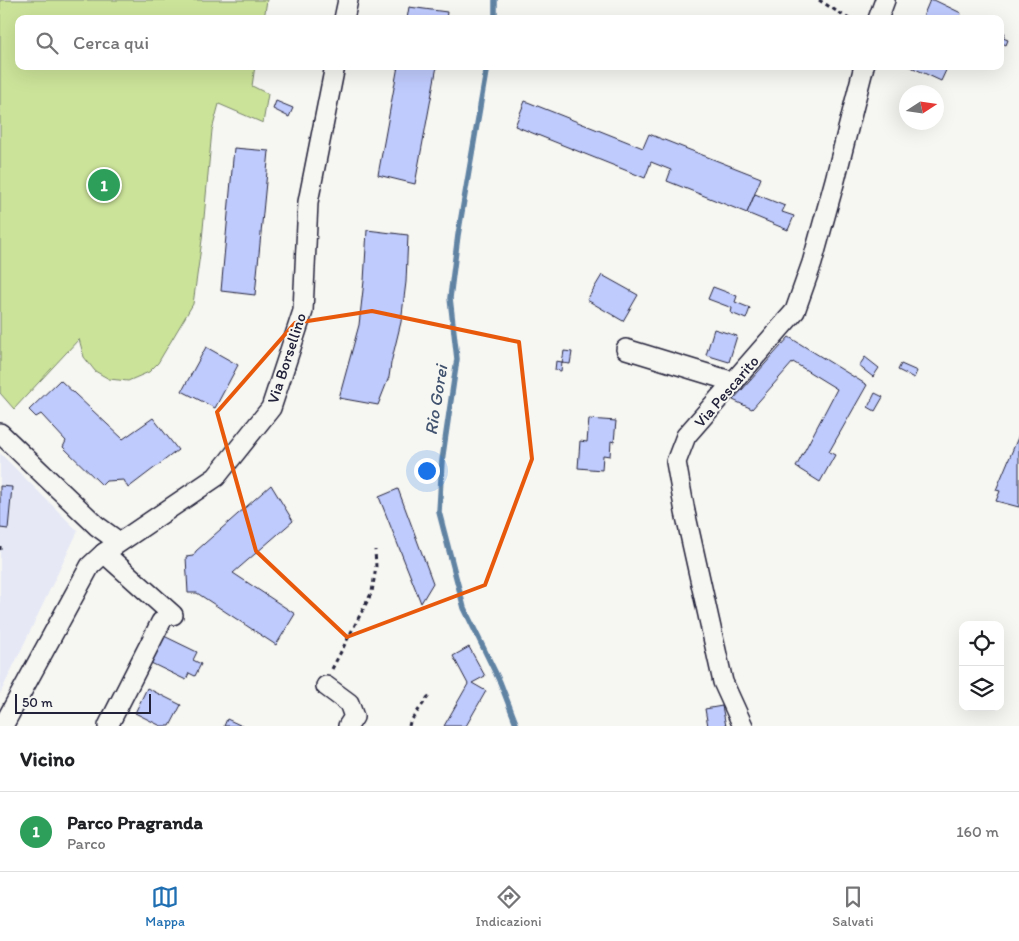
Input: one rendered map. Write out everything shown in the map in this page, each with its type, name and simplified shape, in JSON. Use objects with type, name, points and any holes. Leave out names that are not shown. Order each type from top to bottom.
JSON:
[{"type":"street","points":[[345,15],[348,0]]},
{"type":"street","points":[[879,15],[885,0]]},
{"type":"street","name":"Via Borsellino","points":[[3,726],[90,566],[112,548],[216,477],[272,408],[303,311],[308,202],[334,70]]},
{"type":"street","name":"Via Pescarito","points":[[742,726],[723,682],[684,512],[676,462],[686,436],[795,311],[812,263],[863,70]]},
{"type":"street","points":[[626,350],[734,382]]},
{"type":"street","points":[[0,433],[97,526],[167,618],[108,726]]},
{"type":"street","points":[[326,686],[349,703],[354,717],[348,726]]},
{"type":"path","points":[[819,0],[842,15]]},
{"type":"path","points":[[326,686],[330,672],[372,592],[376,568],[375,550]]},
{"type":"path","points":[[409,726],[430,694]]},
{"type":"highlighted area","points":[[372,311],[519,342],[532,459],[485,585],[347,637],[256,551],[217,412],[295,323]]},
{"type":"shaded area","points":[[0,453],[78,531],[0,694]]},
{"type":"green space","points":[[0,0],[267,0],[265,15],[15,15],[15,70],[254,70],[252,86],[268,94],[263,123],[219,104],[212,130],[202,240],[193,304],[158,363],[149,372],[128,381],[109,379],[95,371],[84,357],[79,339],[14,409],[0,393]]},
{"type":"building","points":[[930,0],[934,0],[961,13],[960,15],[924,15]]},
{"type":"building","points":[[409,7],[447,12],[447,15],[408,15]]},
{"type":"building","points":[[1004,38],[1008,40],[1006,45],[1004,44]]},
{"type":"building","points":[[397,70],[436,70],[415,184],[378,175]]},
{"type":"building","points":[[918,70],[946,70],[941,81]]},
{"type":"building","points":[[276,101],[293,108],[289,117],[273,109]]},
{"type":"building","points":[[525,101],[643,148],[649,134],[761,178],[747,213],[667,181],[671,170],[651,162],[645,178],[515,126]]},
{"type":"building","points":[[234,148],[269,151],[255,295],[221,291]]},
{"type":"building","points":[[755,194],[785,206],[782,212],[794,216],[788,230],[747,213]]},
{"type":"building","points":[[367,230],[408,235],[406,282],[401,322],[389,377],[378,405],[339,398],[359,325]]},
{"type":"building","points":[[602,275],[638,295],[623,321],[587,300]]},
{"type":"building","points":[[713,287],[737,296],[735,302],[750,308],[746,319],[731,313],[732,308],[708,299]]},
{"type":"building","points":[[714,329],[737,336],[729,362],[706,355]]},
{"type":"building","points":[[789,337],[867,385],[829,452],[835,455],[820,482],[796,467],[837,389],[793,362],[752,409],[733,400]]},
{"type":"building","points":[[206,347],[238,365],[215,408],[182,391]]},
{"type":"building","points":[[564,351],[572,352],[570,364],[562,363]]},
{"type":"building","points":[[865,357],[879,368],[873,377],[859,366]]},
{"type":"building","points":[[556,361],[562,362],[561,371],[555,370]]},
{"type":"building","points":[[901,364],[917,371],[914,378],[898,370]]},
{"type":"building","points":[[60,380],[123,439],[153,418],[178,450],[128,488],[124,480],[106,481],[102,485],[63,447],[66,441],[41,414],[36,417],[29,410]]},
{"type":"building","points":[[875,393],[883,397],[875,411],[868,407]]},
{"type":"building","points":[[589,419],[616,421],[614,442],[611,441],[610,456],[603,455],[602,470],[578,468],[580,441],[587,442]]},
{"type":"building","points":[[1019,435],[1019,507],[996,501],[1000,491],[996,490]]},
{"type":"building","points":[[271,485],[293,521],[233,573],[295,614],[276,645],[197,593],[188,593],[186,557],[193,556],[196,551]]},
{"type":"building","points":[[0,486],[12,487],[8,529],[0,528]]},
{"type":"building","points":[[398,489],[433,583],[421,603],[379,497]]},
{"type":"building","points":[[164,636],[197,652],[193,660],[201,664],[195,676],[189,673],[186,680],[151,663]]},
{"type":"building","points":[[469,647],[485,676],[472,683],[486,691],[466,726],[444,726],[468,684],[453,656]]},
{"type":"building","points":[[147,688],[181,705],[170,726],[161,726],[135,713]]},
{"type":"building","points":[[722,706],[726,726],[708,726],[705,709]]},
{"type":"building","points":[[227,719],[242,726],[224,726]]},
{"type":"waterway","name":"Rio Gorei","points":[[495,0],[495,15]]},
{"type":"waterway","name":"Rio Gorei","points":[[486,70],[458,235],[450,298],[457,359],[442,461],[439,512],[464,608],[500,682],[517,726]]},
{"type":"place","name":"Parco Pragranda","points":[[104,185]]}]
